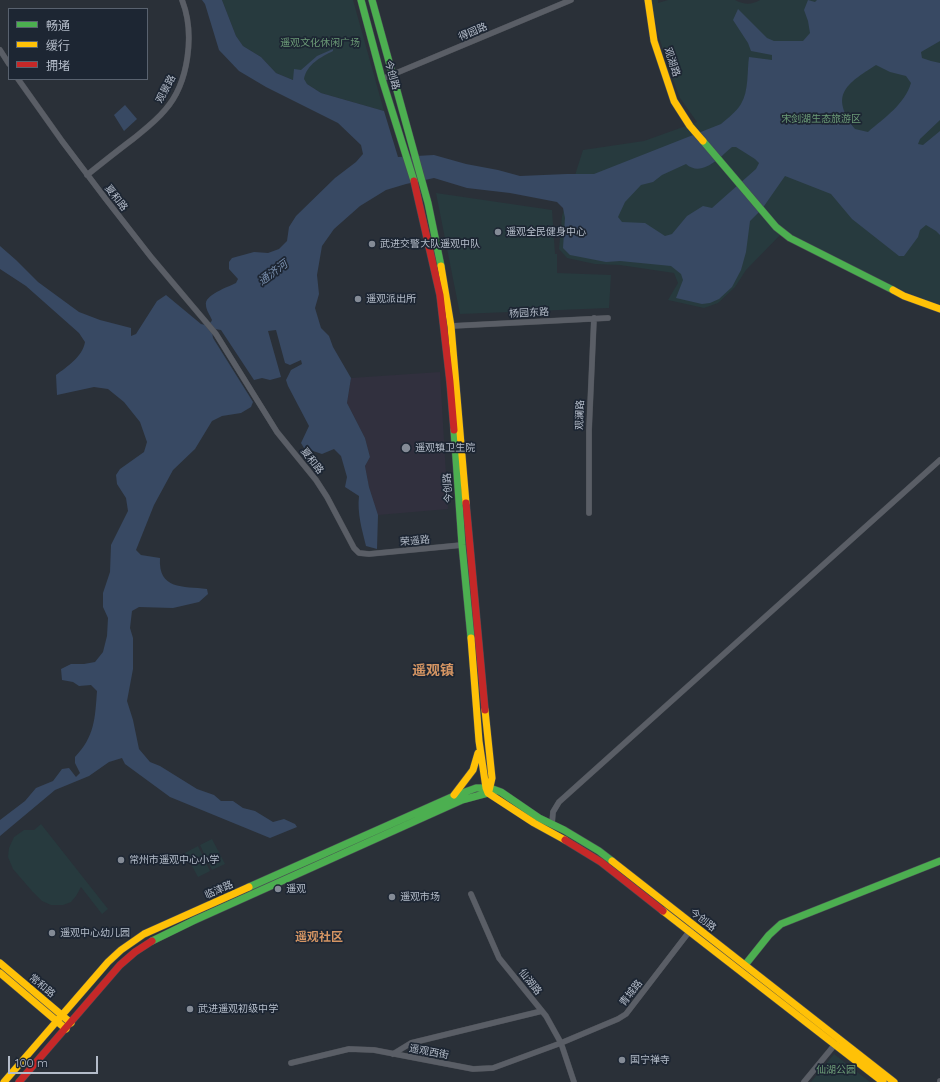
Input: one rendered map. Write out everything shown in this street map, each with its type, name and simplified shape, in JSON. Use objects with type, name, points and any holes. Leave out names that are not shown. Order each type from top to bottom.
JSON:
[{"type":"main road","name":"今创路","points":[[361,0],[382,79],[406,155],[418,182],[445,284],[451,326],[473,583],[492,778],[488,790]]},
{"type":"main road","name":"今创路","points":[[372,0],[413,153],[440,295],[450,382],[479,741],[488,790],[534,823],[558,835],[601,862],[692,929],[837,1042],[894,1082]]},
{"type":"main road","name":"观湖路","points":[[648,0],[654,41],[674,101],[690,126],[776,227],[790,238],[904,296],[940,309]]},
{"type":"main road","points":[[453,796],[465,783],[475,766],[478,758],[479,741]]},
{"type":"main road","name":"临津路","points":[[4,1082],[108,962],[121,950],[144,934],[453,796],[476,788],[488,790]]},
{"type":"main road","name":"今创路","points":[[488,790],[501,792],[539,818],[564,830],[599,852],[692,929],[745,965],[883,1082]]},
{"type":"main road","name":"临津路","points":[[19,1082],[120,965],[150,942],[202,917],[462,800],[488,790]]},
{"type":"main road","points":[[745,965],[769,935],[782,924],[940,860]]},
{"type":"main road","name":"常和路","points":[[0,964],[68,1026]]},
{"type":"main road","name":"常和路","points":[[0,973],[60,1018]]},
{"type":"street","name":"观景路","points":[[87,175],[150,125],[166,110],[176,94],[183,76],[188,56],[188,20],[182,0]]},
{"type":"street","name":"得园路","points":[[382,79],[571,0]]},
{"type":"street","points":[[0,50],[8,62]]},
{"type":"street","name":"夏和路","points":[[19,80],[87,175],[151,257],[216,334],[278,432],[316,480],[327,497],[354,548],[359,553],[369,554]]},
{"type":"street","name":"观澜路","points":[[588,513],[589,430],[594,318]]},
{"type":"street","name":"杨园东路","points":[[451,326],[608,318]]},
{"type":"street","points":[[552,824],[553,812],[559,802],[940,460]]},
{"type":"street","name":"荣遥路","points":[[369,554],[462,545]]},
{"type":"street","name":"仙湖路","points":[[471,894],[499,958],[546,1016],[561,1044],[574,1082]]},
{"type":"street","name":"青城路","points":[[561,1044],[626,1014],[692,929]]},
{"type":"street","points":[[393,1054],[411,1043],[542,1011]]},
{"type":"street","points":[[804,1082],[837,1042]]},
{"type":"street","name":"遥观西街","points":[[291,1063],[349,1049],[374,1050],[473,1069],[493,1068],[561,1044]]},
{"type":"shaded area","name":"遥观镇卫生院","points":[[440,372],[448,509],[378,515],[369,487],[365,466],[370,457],[365,438],[347,403],[351,378]]},
{"type":"green space","name":"遥观文化休闲广场","points":[[222,0],[353,0],[384,111],[321,93],[307,84],[276,73],[261,57],[243,46],[236,36]]},
{"type":"green space","name":"宋剑湖生态旅游区","points":[[651,0],[658,0],[658,3],[668,0],[735,0],[748,4],[760,0],[940,0],[940,305],[906,292],[783,232],[746,270],[735,287],[718,303],[704,308],[668,300],[678,283],[674,273],[620,265],[595,264],[567,258],[559,249],[562,216],[583,150],[644,141],[697,122],[680,98],[658,34]]},
{"type":"green space","name":"遥观全民健身中心","points":[[436,193],[552,210],[555,254],[557,254],[557,273],[611,275],[609,308],[460,314]]},
{"type":"green space","points":[[41,824],[108,909],[102,914],[81,887],[71,902],[63,905],[51,905],[42,901],[13,869],[8,857],[9,848],[14,837],[24,830],[34,830]]},
{"type":"green space","points":[[212,839],[225,864],[212,870],[200,845]]},
{"type":"green space","points":[[198,846],[210,871],[198,877],[185,853]]},
{"type":"green space","name":"仙湖公园","points":[[834,1054],[870,1082],[811,1082]]},
{"type":"water","name":"通济河","points":[[202,0],[222,0],[236,36],[243,46],[261,57],[276,73],[293,80],[294,69],[301,70],[317,56],[333,49],[333,51],[319,59],[308,69],[304,79],[307,84],[321,93],[384,111],[398,157],[434,155],[520,176],[594,174],[721,124],[737,110],[744,99],[747,87],[749,57],[772,60],[772,55],[751,51],[748,43],[733,20],[738,9],[767,38],[774,41],[803,41],[810,33],[804,10],[808,0],[815,2],[817,0],[940,0],[940,41],[921,52],[922,58],[940,63],[940,120],[920,139],[918,144],[923,145],[940,131],[940,235],[926,225],[920,230],[918,237],[904,256],[899,256],[852,219],[831,194],[785,176],[762,209],[750,221],[746,252],[741,270],[732,287],[719,299],[710,303],[702,304],[676,298],[683,280],[681,274],[671,266],[620,261],[606,262],[570,255],[563,248],[565,218],[563,208],[557,202],[510,193],[467,188],[434,178],[386,190],[360,206],[334,229],[322,246],[317,275],[319,294],[315,308],[321,328],[329,336],[333,347],[351,378],[347,403],[365,438],[370,457],[365,466],[369,487],[378,515],[377,549],[366,546],[359,515],[359,496],[345,487],[347,477],[341,456],[334,449],[322,454],[304,448],[301,443],[309,426],[286,380],[291,370],[302,364],[301,360],[290,365],[285,363],[276,330],[268,331],[281,377],[270,380],[262,378],[254,380],[221,330],[215,329],[212,332],[213,338],[253,402],[251,407],[241,413],[222,416],[212,421],[195,449],[173,470],[154,505],[136,550],[141,555],[160,558],[160,568],[163,576],[168,581],[181,586],[207,589],[208,594],[199,602],[173,608],[139,607],[132,611],[130,628],[133,638],[133,669],[127,701],[133,720],[139,749],[150,762],[160,766],[197,789],[214,795],[221,801],[233,801],[243,808],[255,811],[273,822],[284,819],[295,824],[297,827],[270,838],[170,797],[125,764],[122,758],[109,762],[89,776],[55,790],[0,836],[0,820],[25,801],[36,788],[53,781],[62,769],[69,768],[76,777],[80,773],[75,763],[75,757],[87,742],[93,726],[97,691],[91,685],[79,686],[73,682],[62,680],[61,669],[71,664],[95,662],[103,652],[107,636],[108,618],[103,607],[103,593],[110,572],[111,545],[128,511],[126,498],[117,484],[116,475],[120,469],[144,452],[147,442],[140,422],[124,402],[108,389],[94,387],[57,395],[56,375],[78,356],[84,347],[85,342],[79,333],[26,286],[0,269],[0,246],[38,282],[79,312],[100,320],[131,328],[131,336],[136,334],[157,301],[166,295],[201,324],[205,325],[212,320],[207,311],[206,301],[217,292],[236,283],[238,279],[229,269],[229,262],[232,258],[254,252],[268,253],[279,249],[287,241],[289,227],[296,216],[335,178],[356,162],[363,154],[361,145],[338,123],[266,87],[239,71],[219,50],[205,4]],"holes":[[[876,65],[890,72],[906,76],[911,83],[908,91],[899,104],[868,132],[855,129],[847,117],[842,99],[844,91],[849,85],[856,78]],[[732,147],[736,147],[755,159],[759,163],[756,169],[712,208],[703,206],[687,216],[672,234],[665,236],[645,223],[622,222],[618,217],[625,202],[641,185],[653,182],[662,175],[686,164],[692,168],[698,169],[704,167],[716,160]]]},
{"type":"water","points":[[125,105],[137,119],[124,131],[114,115]]},
{"type":"traffic: fast","points":[[361,0],[382,79],[414,181]]},
{"type":"traffic: fast","points":[[372,0],[428,203],[441,266]]},
{"type":"traffic: fast","points":[[703,141],[776,227],[790,238],[893,290]]},
{"type":"traffic: fast","points":[[454,430],[462,545],[471,638]]},
{"type":"traffic: fast","points":[[249,887],[454,796],[476,788],[490,788],[501,792],[539,818],[564,830],[599,851],[612,861]]},
{"type":"traffic: fast","points":[[152,941],[195,920],[462,800],[488,793]]},
{"type":"traffic: fast","points":[[745,965],[769,935],[781,924],[940,861]]},
{"type":"traffic: slow","points":[[648,0],[654,41],[674,101],[690,126],[703,141]]},
{"type":"traffic: slow","points":[[441,266],[451,326],[466,503]]},
{"type":"traffic: slow","points":[[893,290],[904,296],[940,309]]},
{"type":"traffic: slow","points":[[471,638],[479,741],[488,793],[534,823],[565,840]]},
{"type":"traffic: slow","points":[[485,710],[492,778],[489,791]]},
{"type":"traffic: slow","points":[[454,795],[473,770],[478,753]]},
{"type":"traffic: slow","points":[[612,861],[894,1082]]},
{"type":"traffic: slow","points":[[4,1082],[108,962],[121,950],[144,934],[249,887]]},
{"type":"traffic: slow","points":[[663,911],[883,1082]]},
{"type":"traffic: slow","points":[[0,963],[71,1023]]},
{"type":"traffic: slow","points":[[0,973],[66,1029]]},
{"type":"traffic: jam","points":[[414,181],[440,295],[454,430]]},
{"type":"traffic: jam","points":[[466,503],[485,710]]},
{"type":"traffic: jam","points":[[565,840],[601,862],[663,911]]},
{"type":"traffic: jam","points":[[19,1082],[120,965],[135,952],[152,941]]},
{"type":"place","name":"遥观全民健身中心","points":[[498,232]]},
{"type":"place","name":"武进交警大队遥观中队","points":[[372,244]]},
{"type":"place","name":"遥观派出所","points":[[358,299]]},
{"type":"place","name":"遥观镇卫生院","points":[[406,448]]},
{"type":"place","name":"常州市遥观中心小学","points":[[121,860]]},
{"type":"place","name":"遥观","points":[[278,889]]},
{"type":"place","name":"遥观市场","points":[[392,897]]},
{"type":"place","name":"遥观中心幼儿园","points":[[52,933]]},
{"type":"place","name":"武进遥观初级中学","points":[[190,1009]]},
{"type":"place","name":"国宁禅寺","points":[[622,1060]]},
{"type":"district","name":"遥观镇","points":[[433,671]]},
{"type":"district","name":"遥观社区","points":[[319,937]]}]
